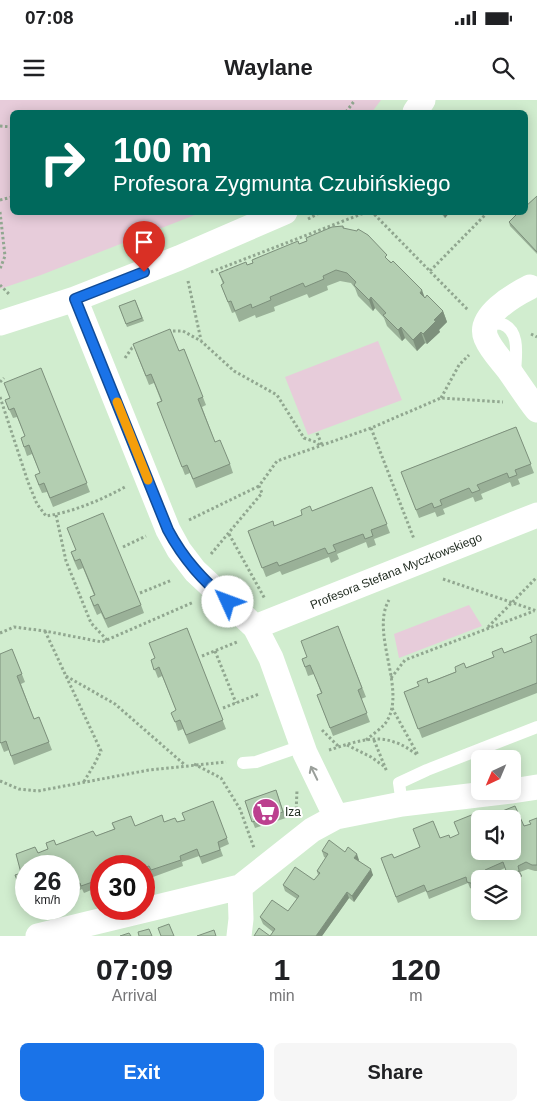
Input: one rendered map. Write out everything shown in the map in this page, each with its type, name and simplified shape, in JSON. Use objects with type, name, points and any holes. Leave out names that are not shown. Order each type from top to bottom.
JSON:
[{"type":"street","points":[[0,323],[75,299],[178,258],[294,217]]},
{"type":"street","points":[[533,285],[509,298],[497,310],[485,331],[513,391],[537,410]]},
{"type":"street","points":[[75,299],[168,530],[179,550],[193,569],[214,590],[270,658],[303,749],[336,817]]},
{"type":"street","name":"Profesora Stefana Myczkowskiego","points":[[249,633],[422,560],[537,515]]},
{"type":"street","points":[[521,790],[537,788]]},
{"type":"street","points":[[38,936],[240,887],[312,830],[336,817],[400,794],[471,792]]},
{"type":"street","points":[[239,936],[241,919],[240,887]]},
{"type":"lane","points":[[400,794],[427,770],[537,727]]},
{"type":"lane","points":[[243,763],[256,762],[303,749]]},
{"type":"path","points":[[0,212],[5,256],[0,269]]},
{"type":"path","points":[[219,269],[359,215]]},
{"type":"path","points":[[375,215],[469,310],[474,324],[485,331],[459,365],[440,398]]},
{"type":"path","points":[[430,271],[485,215]]},
{"type":"path","points":[[189,276],[187,283],[202,341]]},
{"type":"path","points":[[161,335],[168,331],[183,331],[202,341],[234,371],[277,395],[304,438],[321,446]]},
{"type":"path","points":[[122,361],[132,348],[140,345]]},
{"type":"path","points":[[0,382],[4,378]]},
{"type":"path","points":[[168,530],[258,486],[277,461],[371,428],[440,398],[513,391]]},
{"type":"path","points":[[0,397],[37,504],[46,516],[56,515],[97,500],[125,487]]},
{"type":"path","points":[[371,428],[422,560]]},
{"type":"path","points":[[317,433],[321,446]]},
{"type":"path","points":[[140,593],[193,569],[229,534],[262,494],[258,486]]},
{"type":"path","points":[[56,515],[66,561],[91,622],[107,640]]},
{"type":"path","points":[[229,534],[268,604]]},
{"type":"path","points":[[488,628],[537,576]]},
{"type":"path","points":[[439,578],[536,611]]},
{"type":"path","points":[[0,633],[14,627],[45,631],[96,642],[107,640],[206,596],[214,590]]},
{"type":"path","points":[[366,740],[385,724],[392,707],[391,678],[383,623],[384,611],[388,602]]},
{"type":"path","points":[[391,678],[405,660],[536,611]]},
{"type":"path","points":[[45,631],[101,750],[94,766],[82,784]]},
{"type":"path","points":[[202,656],[249,633]]},
{"type":"path","points":[[215,651],[236,703]]},
{"type":"path","points":[[66,675],[115,704],[185,765]]},
{"type":"path","points":[[223,708],[260,693]]},
{"type":"path","points":[[392,707],[427,770]]},
{"type":"path","points":[[303,749],[326,751],[366,740],[385,739],[396,742],[418,755]]},
{"type":"path","points":[[374,740],[388,775],[400,794]]},
{"type":"path","points":[[347,745],[371,757],[385,768]]},
{"type":"path","points":[[0,781],[19,789],[38,791],[185,765],[239,760],[243,763]]},
{"type":"path","points":[[193,764],[221,778],[240,809],[254,850]]},
{"type":"path","points":[[296,819],[297,786]]},
{"type":"shaded area","points":[[0,100],[381,100],[374,110],[10,110],[10,215],[195,215],[0,289]]},
{"type":"shaded area","points":[[378,341],[402,400],[308,435],[285,377]]},
{"type":"shaded area","points":[[469,605],[482,626],[399,658],[394,634]]},
{"type":"building","points":[[537,196],[537,252],[509,222],[516,215],[528,215],[528,204]]},
{"type":"building","points":[[343,226],[343,228],[357,231],[358,229],[368,235],[387,255],[385,257],[391,263],[393,261],[422,290],[420,293],[425,298],[427,295],[443,311],[423,334],[421,332],[413,340],[401,327],[398,330],[383,315],[386,313],[371,297],[369,300],[354,285],[356,282],[347,273],[336,270],[323,276],[324,279],[305,287],[303,283],[270,297],[271,300],[252,308],[251,304],[235,311],[231,301],[228,302],[221,285],[224,283],[219,273],[246,262],[247,265],[253,263],[252,260],[298,241],[299,244],[307,241],[306,238],[332,227]]},
{"type":"building","points":[[135,300],[142,318],[126,324],[119,306]]},
{"type":"building","points":[[170,329],[179,351],[184,349],[203,397],[198,399],[215,442],[220,440],[230,464],[193,479],[187,465],[182,467],[157,403],[162,401],[151,374],[146,376],[133,344]]},
{"type":"building","points":[[41,368],[87,483],[50,498],[44,483],[39,485],[35,475],[40,473],[29,445],[24,447],[21,438],[25,436],[14,408],[9,410],[5,400],[10,398],[4,383]]},
{"type":"building","points":[[516,427],[531,464],[515,470],[517,475],[509,478],[507,473],[477,485],[480,490],[472,493],[469,488],[440,500],[442,505],[434,508],[432,503],[416,510],[401,472]]},
{"type":"building","points":[[372,487],[387,524],[371,530],[373,536],[365,539],[363,534],[333,545],[336,551],[328,554],[325,548],[279,566],[277,562],[262,568],[248,531],[273,521],[274,526],[302,515],[301,510],[310,506],[312,511]]},
{"type":"building","points":[[103,513],[141,605],[105,619],[98,604],[94,606],[90,597],[95,595],[80,559],[75,561],[71,552],[76,550],[67,528]]},
{"type":"building","points":[[338,626],[362,688],[358,690],[367,713],[330,728],[317,695],[322,693],[310,665],[305,667],[302,659],[307,657],[301,641]]},
{"type":"building","points":[[187,628],[223,720],[186,735],[180,720],[175,722],[171,713],[176,710],[159,667],[154,670],[151,660],[155,658],[149,643]]},
{"type":"building","points":[[537,634],[537,683],[418,729],[404,692],[419,686],[417,682],[427,678],[428,683],[456,672],[455,667],[464,663],[466,668],[494,657],[492,652],[502,648],[504,653],[532,642],[530,637]]},
{"type":"building","points":[[12,649],[22,674],[17,676],[34,719],[39,717],[49,742],[11,756],[6,741],[0,742],[0,654]]},
{"type":"building","name":"Iza","points":[[276,790],[283,812],[252,822],[245,801]]},
{"type":"building","points":[[213,801],[227,838],[218,842],[220,850],[200,857],[197,849],[180,856],[181,860],[155,869],[155,855],[90,855],[90,883],[81,886],[80,855],[16,854],[35,847],[38,853],[48,849],[46,843],[54,840],[56,845],[93,831],[96,836],[115,829],[112,823],[131,816],[135,826],[162,815],[164,822],[175,818],[177,822],[185,820],[182,813]]},
{"type":"building","points":[[515,806],[517,810],[505,810]]},
{"type":"building","points":[[471,815],[471,860],[521,860],[521,819],[524,826],[531,824],[529,821],[537,818],[537,865],[526,862],[518,866],[519,870],[506,870],[503,862],[485,870],[471,870],[471,883],[467,882],[466,877],[427,892],[424,885],[396,897],[381,858],[392,854],[394,858],[420,847],[413,829],[433,821],[440,838],[449,835],[450,838],[459,834],[454,822]]},
{"type":"building","points":[[329,840],[345,852],[348,847],[357,854],[354,858],[371,869],[352,896],[347,892],[316,936],[270,936],[275,929],[260,917],[272,900],[288,911],[299,896],[283,885],[295,867],[314,880],[320,873],[317,871],[328,854],[322,851]]},
{"type":"building","points":[[169,924],[174,936],[161,936],[158,928]]},
{"type":"building","points":[[259,928],[270,936],[254,936]]},
{"type":"building","points":[[149,929],[152,936],[139,936],[138,932]]},
{"type":"building","points":[[214,930],[216,936],[197,936]]},
{"type":"building","points":[[129,933],[131,936],[120,936]]},
{"type":"slow traffic","points":[[117,402],[148,480]]},
{"type":"place","name":"Iza","points":[[266,812]]},
{"type":"route","points":[[144,272],[75,299],[168,530],[179,550],[195,571],[228,602]]}]
